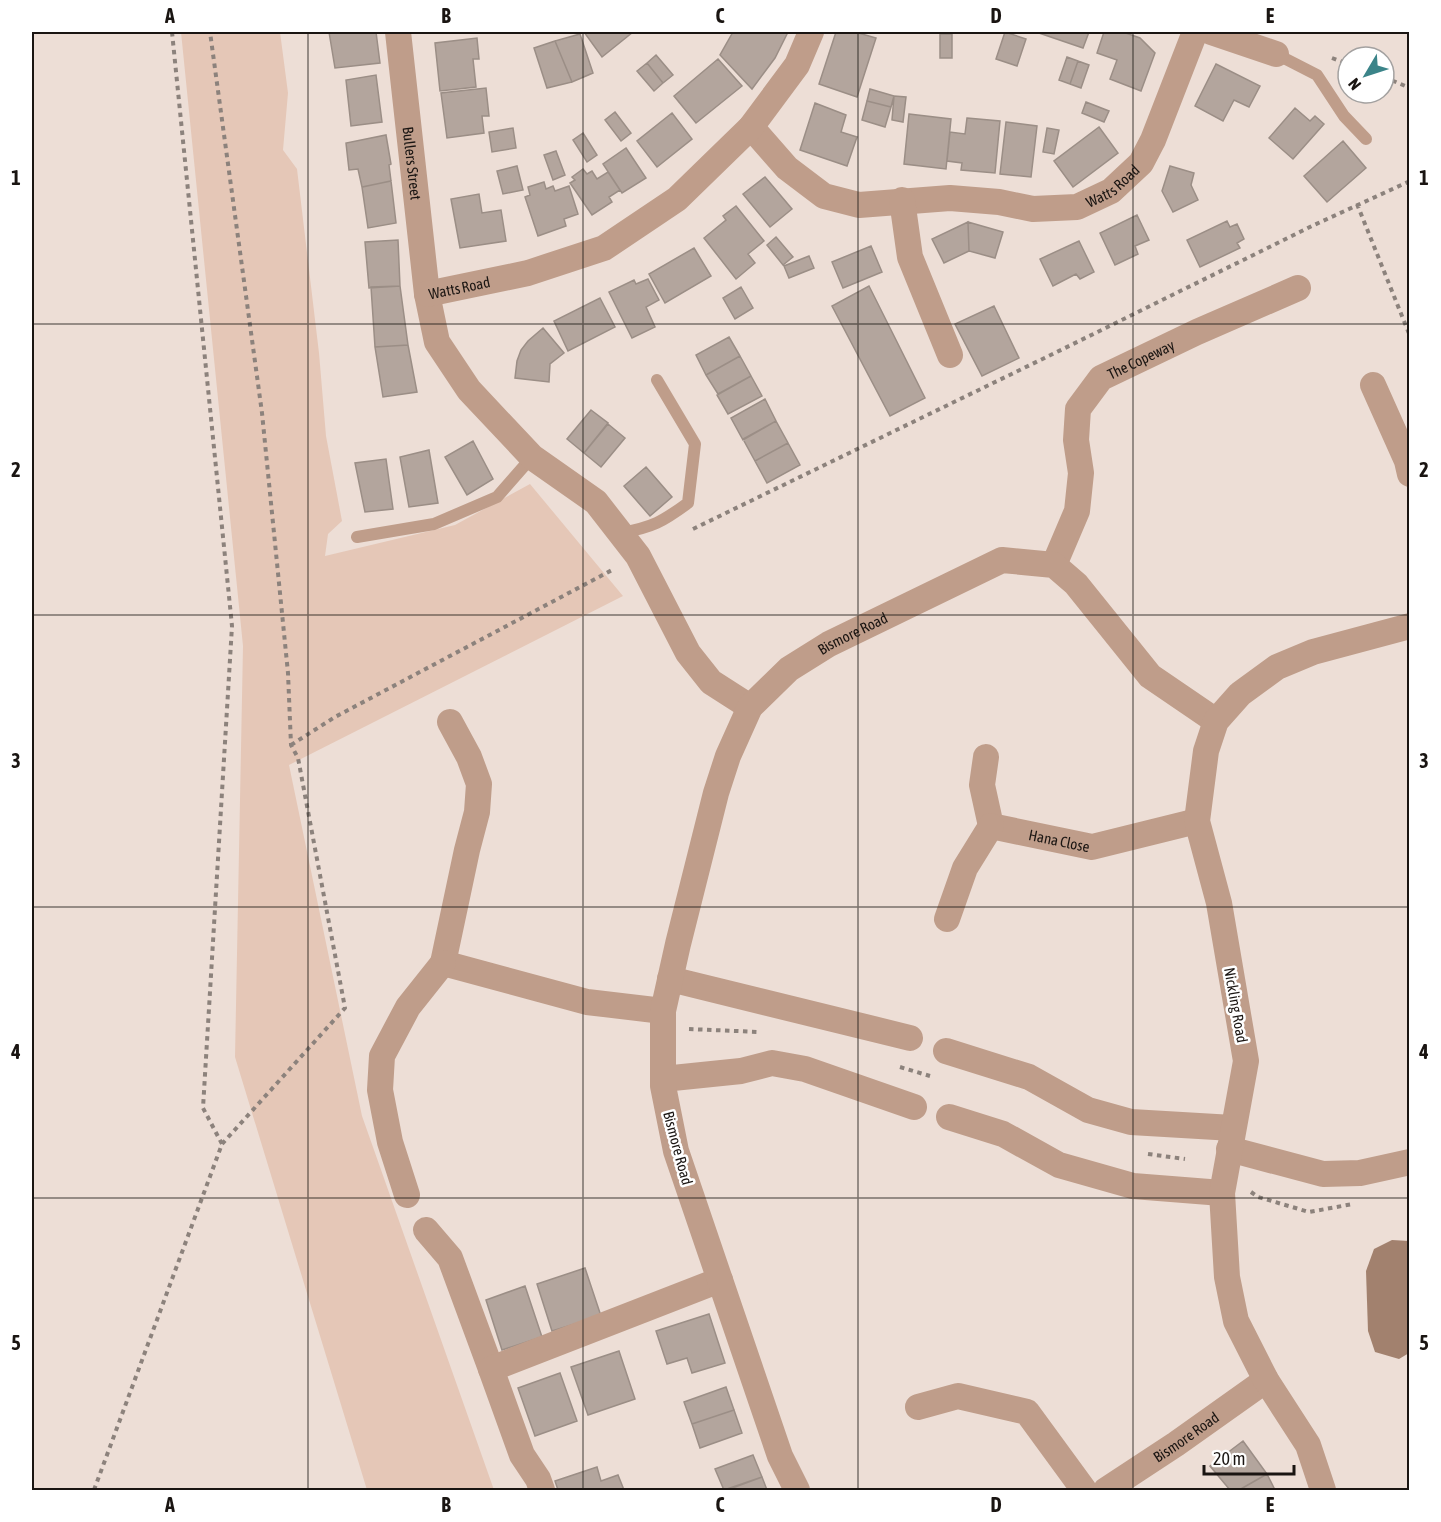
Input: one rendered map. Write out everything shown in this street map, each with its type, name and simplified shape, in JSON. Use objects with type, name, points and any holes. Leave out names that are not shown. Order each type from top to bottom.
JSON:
[{"type":"street","name":"Bullers Street","points":[[398,32],[427,294]]},
{"type":"street","name":"Watts Road","points":[[750,707],[711,682],[688,653],[638,556],[596,502],[531,457],[469,390],[437,342],[427,294],[528,273],[604,248],[677,200],[751,127],[797,65],[811,32]]},
{"type":"street","name":"Watts Road","points":[[751,127],[787,168],[824,196],[859,205],[950,198],[999,202],[1033,209],[1077,207],[1111,191],[1141,163],[1153,140],[1195,32]]},
{"type":"street","points":[[1211,32],[1276,54]]},
{"type":"street","points":[[902,201],[910,257],[950,356]]},
{"type":"street","name":"The Copeway","points":[[1054,565],[1077,511],[1081,473],[1076,440],[1078,410],[1101,378],[1197,332],[1298,288]]},
{"type":"street","points":[[1373,385],[1407,461],[1410,474]]},
{"type":"street","name":"Bismore Road","points":[[797,1491],[780,1456],[676,1151],[663,1079],[663,1011],[716,793],[750,707],[789,669],[829,644],[1002,560],[1054,565]]},
{"type":"street","points":[[1054,565],[1076,584],[1150,676],[1216,722]]},
{"type":"street","name":"Nickling Road","points":[[1323,1491],[1308,1445],[1266,1380],[1236,1321],[1227,1277],[1222,1193],[1246,1061],[1219,903],[1197,821],[1206,751],[1216,722],[1240,694],[1277,667],[1313,652],[1410,626]]},
{"type":"street","points":[[407,1195],[390,1142],[380,1090],[382,1056],[408,1007],[443,963],[477,812],[479,784],[470,757],[450,722]]},
{"type":"street","points":[[947,919],[965,868],[991,826],[982,785],[986,757]]},
{"type":"street","name":"Hana Close","points":[[991,826],[1092,847],[1197,821]]},
{"type":"street","points":[[443,963],[587,1002],[663,1011]]},
{"type":"street","points":[[670,979],[910,1038]]},
{"type":"street","points":[[946,1051],[1029,1077],[1088,1110],[1131,1122],[1231,1139],[1323,1174],[1360,1173],[1410,1162]]},
{"type":"street","points":[[663,1079],[741,1071],[772,1063],[805,1069],[914,1107]]},
{"type":"street","points":[[948,1117],[1003,1134],[1059,1165],[1133,1186],[1222,1193]]},
{"type":"street","points":[[426,1230],[450,1258],[522,1455],[538,1479],[542,1491]]},
{"type":"street","points":[[491,1369],[720,1280]]},
{"type":"street","name":"Bismore Road","points":[[1106,1491],[1266,1380]]},
{"type":"street","points":[[918,1407],[958,1396],[1027,1412],[1084,1491]]},
{"type":"lane","points":[[1276,54],[1317,75],[1344,116],[1365,139]]},
{"type":"lane","points":[[621,532],[646,528],[668,518],[688,502],[695,444],[657,380]]},
{"type":"lane","points":[[357,537],[434,524],[497,497],[531,457]]},
{"type":"path","points":[[172,32],[232,626],[203,1108],[222,1144]]},
{"type":"path","points":[[94,1491],[222,1144],[345,1008],[298,758],[291,746],[288,672],[262,414],[210,32]]},
{"type":"path","points":[[1396,82],[1410,88]]},
{"type":"path","points":[[688,531],[1063,350],[1357,204],[1410,181]]},
{"type":"path","points":[[1357,204],[1410,336]]},
{"type":"path","points":[[291,746],[335,717],[638,556]]},
{"type":"shaded area","points":[[181,32],[280,32],[288,93],[283,150],[297,169],[319,353],[326,436],[342,521],[328,534],[325,556],[455,525],[530,484],[623,596],[289,765],[362,1116],[494,1490],[367,1490],[235,1057],[243,646]]},
{"type":"shaded area","points":[[1392,1240],[1409,1241],[1409,1353],[1399,1359],[1375,1352],[1368,1331],[1366,1271],[1374,1249]]},
{"type":"building","points":[[329,32],[376,32],[380,63],[335,68]]},
{"type":"building","points":[[584,32],[633,32],[602,57]]},
{"type":"building","points":[[733,32],[788,32],[775,58],[752,89],[720,55]]},
{"type":"building","points":[[836,32],[855,32],[876,38],[857,97],[819,84]]},
{"type":"building","points":[[1005,32],[1026,39],[1017,66],[996,59]]},
{"type":"building","points":[[1036,32],[1089,32],[1083,48]]},
{"type":"building","points":[[1104,32],[1123,32],[1140,38],[1155,53],[1141,91],[1110,79],[1117,60],[1097,53]]},
{"type":"building","points":[[580,34],[593,73],[572,82],[555,41]]},
{"type":"building","points":[[940,34],[952,34],[952,58],[940,58]]},
{"type":"building","points":[[477,38],[479,59],[473,59],[476,87],[440,91],[435,43]]},
{"type":"building","points":[[555,41],[572,82],[547,88],[534,48]]},
{"type":"building","points":[[656,55],[673,75],[663,83],[647,63]]},
{"type":"building","points":[[1067,57],[1078,61],[1070,84],[1059,80]]},
{"type":"building","points":[[718,59],[742,86],[696,123],[674,96]]},
{"type":"building","points":[[1078,61],[1089,65],[1081,88],[1070,84]]},
{"type":"building","points":[[647,63],[663,83],[654,91],[637,71]]},
{"type":"building","points":[[1216,64],[1260,86],[1249,107],[1234,100],[1223,121],[1195,106]]},
{"type":"building","points":[[376,75],[382,122],[351,126],[346,80]]},
{"type":"building","points":[[486,88],[489,116],[482,116],[484,133],[447,138],[441,93]]},
{"type":"building","points":[[870,89],[894,96],[891,107],[867,101]]},
{"type":"building","points":[[894,96],[906,97],[903,122],[892,120]]},
{"type":"building","points":[[867,101],[891,107],[885,127],[862,120]]},
{"type":"building","points":[[1086,102],[1109,111],[1104,122],[1082,113]]},
{"type":"building","points":[[815,103],[846,115],[841,132],[857,137],[847,166],[800,150]]},
{"type":"building","points":[[1295,108],[1310,121],[1315,116],[1324,124],[1293,159],[1269,138]]},
{"type":"building","points":[[615,112],[631,133],[621,141],[605,120]]},
{"type":"building","points":[[672,113],[692,139],[657,167],[637,141]]},
{"type":"building","points":[[909,114],[951,119],[946,169],[904,164]]},
{"type":"building","points":[[967,118],[1000,121],[995,173],[961,170],[962,163],[947,161],[950,132],[965,134]]},
{"type":"building","points":[[1006,122],[1037,126],[1031,177],[1000,174]]},
{"type":"building","points":[[1099,127],[1118,153],[1073,187],[1054,161]]},
{"type":"building","points":[[513,128],[516,148],[492,152],[489,132]]},
{"type":"building","points":[[1047,128],[1059,130],[1054,154],[1043,152]]},
{"type":"building","points":[[583,133],[597,155],[587,162],[573,140]]},
{"type":"building","points":[[386,135],[391,164],[389,165],[391,181],[362,187],[358,169],[349,170],[346,143]]},
{"type":"building","points":[[1343,141],[1366,168],[1327,202],[1304,176]]},
{"type":"building","points":[[626,148],[646,178],[622,193],[603,164]]},
{"type":"building","points":[[556,151],[565,175],[553,180],[544,155]]},
{"type":"building","points":[[517,166],[523,190],[503,194],[497,171]]},
{"type":"building","points":[[1170,166],[1194,173],[1191,185],[1198,200],[1173,212],[1162,191]]},
{"type":"building","points":[[583,169],[587,174],[592,171],[597,179],[608,172],[620,190],[609,197],[612,202],[592,215],[570,183],[575,180],[572,177]]},
{"type":"building","points":[[765,177],[792,209],[770,227],[743,194]]},
{"type":"building","points":[[391,181],[396,223],[368,228],[362,187]]},
{"type":"building","points":[[544,182],[546,189],[553,186],[555,191],[569,186],[578,214],[564,219],[566,226],[538,236],[525,197],[530,195],[528,187]]},
{"type":"building","points":[[479,194],[482,213],[501,210],[506,241],[460,248],[451,199]]},
{"type":"building","points":[[736,206],[764,241],[748,254],[755,263],[736,279],[704,238],[726,220],[723,216]]},
{"type":"building","points":[[1137,215],[1149,240],[1135,246],[1138,254],[1115,265],[1100,233]]},
{"type":"building","points":[[1227,221],[1230,227],[1237,224],[1244,239],[1237,243],[1240,248],[1200,267],[1187,240]]},
{"type":"building","points":[[968,222],[969,251],[944,263],[932,239]]},
{"type":"building","points":[[968,222],[1003,232],[995,258],[969,251]]},
{"type":"building","points":[[776,237],[793,257],[783,265],[767,245]]},
{"type":"building","points":[[398,240],[400,286],[369,288],[365,242]]},
{"type":"building","points":[[1079,241],[1094,272],[1080,279],[1076,274],[1053,286],[1040,259]]},
{"type":"building","points":[[871,246],[882,272],[843,288],[832,262]]},
{"type":"building","points":[[694,248],[711,276],[665,303],[649,274]]},
{"type":"building","points":[[809,256],[814,268],[789,278],[784,266]]},
{"type":"building","points":[[648,279],[659,300],[646,307],[655,327],[632,338],[609,292],[634,280],[636,284]]},
{"type":"building","points":[[400,286],[408,345],[375,347],[371,287]]},
{"type":"building","points":[[869,286],[925,398],[890,416],[832,306]]},
{"type":"building","points":[[741,287],[753,308],[735,319],[723,298]]},
{"type":"building","points":[[600,298],[615,327],[568,351],[554,321]]},
{"type":"building","points":[[994,306],[1019,358],[982,376],[955,324]]},
{"type":"building","points":[[543,328],[564,353],[550,364],[549,382],[515,378],[521,350]]},
{"type":"building","points":[[729,337],[740,356],[706,375],[696,355]]},
{"type":"building","points":[[408,345],[417,392],[383,397],[375,347]]},
{"type":"building","points":[[740,356],[751,376],[718,394],[706,375]]},
{"type":"building","points":[[751,376],[762,396],[728,414],[717,395]]},
{"type":"building","points":[[765,399],[776,421],[743,440],[731,418]]},
{"type":"building","points":[[591,410],[608,423],[584,453],[567,439]]},
{"type":"building","points":[[776,421],[788,443],[755,461],[743,439]]},
{"type":"building","points":[[608,424],[625,438],[601,467],[584,453]]},
{"type":"building","points":[[473,441],[493,479],[467,495],[445,457]]},
{"type":"building","points":[[788,443],[800,465],[767,483],[755,461]]},
{"type":"building","points":[[429,450],[438,503],[409,507],[400,457]]},
{"type":"building","points":[[386,459],[393,509],[365,512],[355,463]]},
{"type":"building","points":[[646,467],[672,497],[650,516],[624,486]]},
{"type":"building","points":[[585,1268],[601,1316],[552,1331],[537,1284]]},
{"type":"building","points":[[525,1286],[542,1337],[502,1350],[486,1300]]},
{"type":"building","points":[[709,1314],[725,1363],[692,1373],[687,1358],[667,1364],[656,1331]]},
{"type":"building","points":[[619,1351],[635,1399],[588,1415],[571,1367]]},
{"type":"building","points":[[560,1373],[577,1421],[535,1436],[518,1388]]},
{"type":"building","points":[[726,1387],[734,1410],[692,1424],[684,1402]]},
{"type":"building","points":[[734,1410],[742,1433],[700,1448],[692,1424]]},
{"type":"building","points":[[1243,1441],[1267,1474],[1239,1490],[1230,1490],[1210,1466]]},
{"type":"building","points":[[753,1455],[762,1477],[724,1490],[715,1469]]},
{"type":"building","points":[[597,1467],[601,1481],[618,1475],[624,1490],[558,1490],[555,1481]]},
{"type":"building","points":[[1267,1474],[1275,1490],[1239,1490]]},
{"type":"building","points":[[762,1477],[767,1490],[727,1490]]}]
